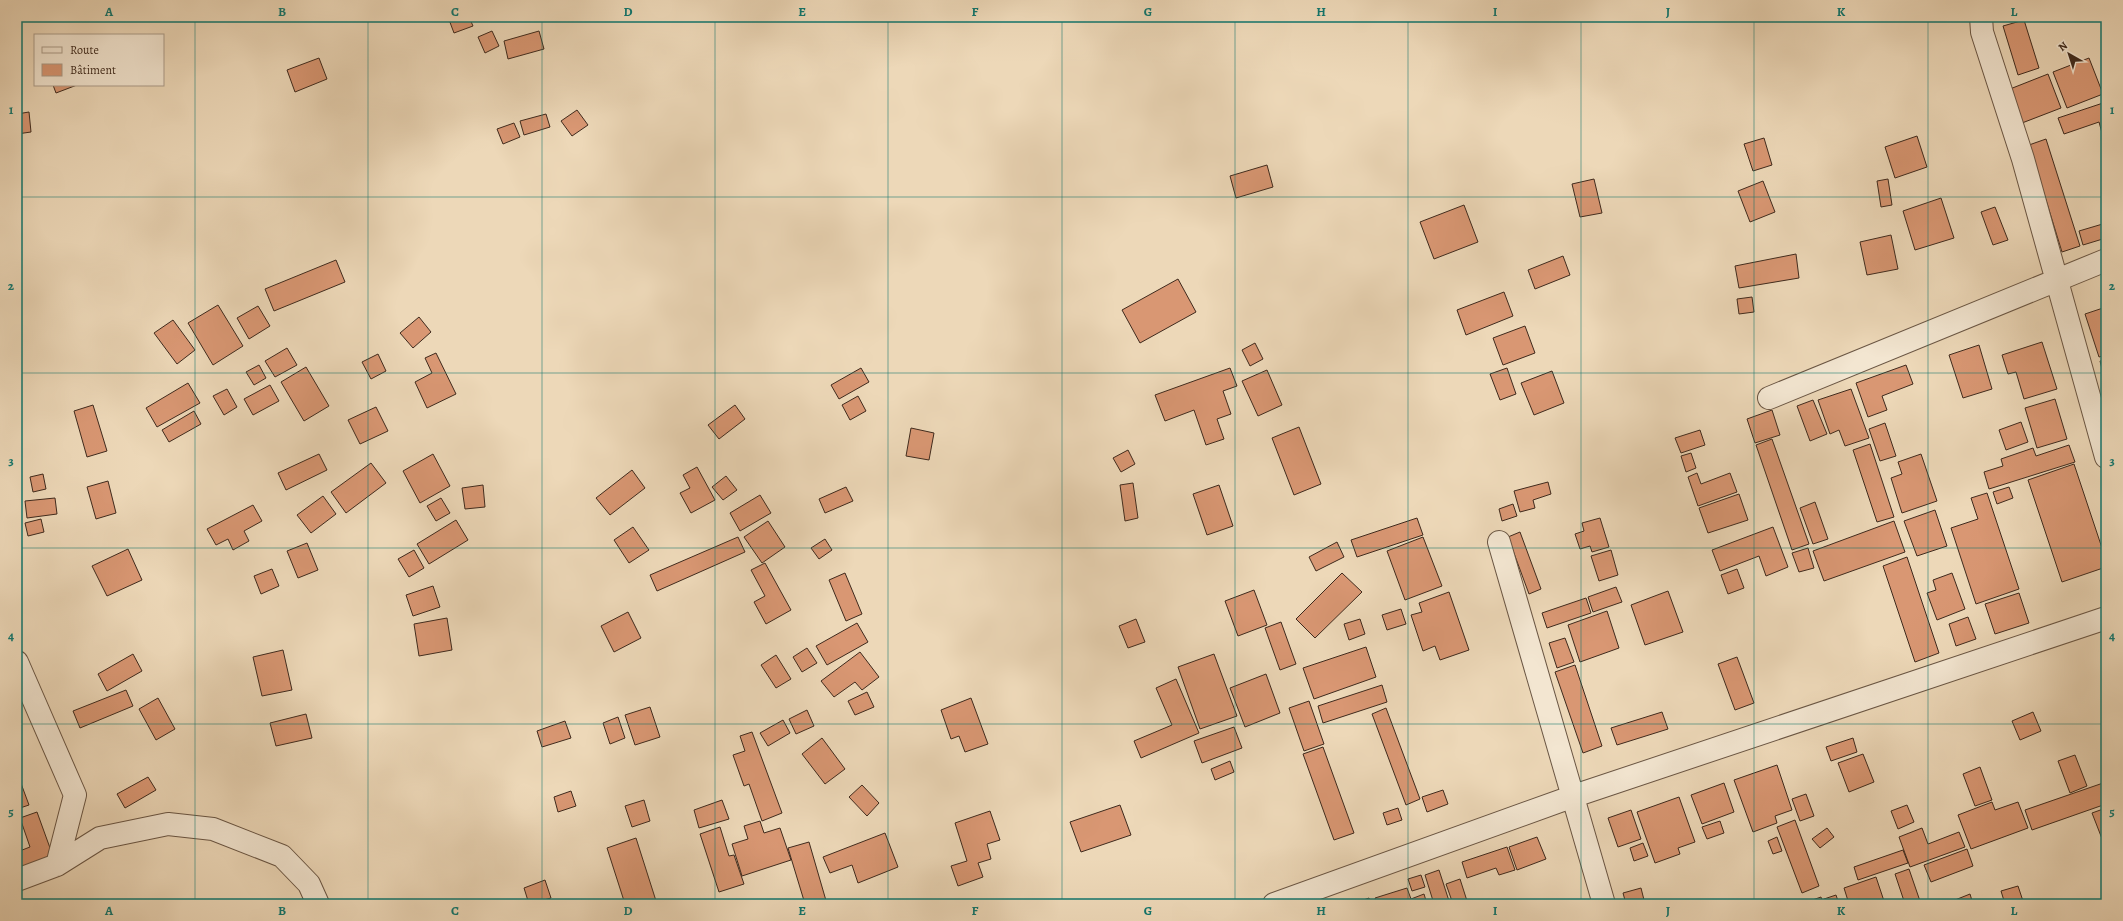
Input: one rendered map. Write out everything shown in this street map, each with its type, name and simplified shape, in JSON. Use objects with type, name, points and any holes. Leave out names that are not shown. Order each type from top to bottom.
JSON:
[{"type":"street","points":[[1981,17],[1982,32],[2023,159],[2058,280],[2106,457]]},
{"type":"street","points":[[1769,398],[2106,260]]},
{"type":"street","points":[[1499,542],[1574,796],[1604,904]]},
{"type":"street","points":[[1274,904],[1574,796],[2106,618]]},
{"type":"street","points":[[17,662],[75,795],[58,865]]},
{"type":"street","points":[[17,880],[58,865],[100,838],[168,824],[213,829],[282,856],[309,884],[318,904]]},
{"type":"building","points":[[448,17],[469,17],[473,26],[454,33]]},
{"type":"building","points":[[2024,20],[2039,68],[2018,75],[2003,26]]},
{"type":"building","points":[[492,31],[499,46],[485,53],[478,37]]},
{"type":"building","points":[[539,31],[544,49],[508,59],[504,41]]},
{"type":"building","points":[[319,58],[327,79],[295,92],[287,70]]},
{"type":"building","points":[[2089,58],[2103,94],[2067,108],[2053,72]]},
{"type":"building","points":[[2048,74],[2061,108],[2022,123],[2010,89]]},
{"type":"building","points":[[53,86],[74,86],[56,93]]},
{"type":"building","points":[[2106,102],[2106,132],[2102,133],[2099,122],[2064,134],[2058,118]]},
{"type":"building","points":[[577,110],[588,125],[572,136],[561,121]]},
{"type":"building","points":[[29,112],[31,132],[17,134],[17,114]]},
{"type":"building","points":[[546,114],[550,127],[524,135],[520,121]]},
{"type":"building","points":[[514,123],[520,137],[503,144],[497,129]]},
{"type":"building","points":[[1917,136],[1927,167],[1895,178],[1885,147]]},
{"type":"building","points":[[1764,138],[1772,165],[1753,171],[1744,144]]},
{"type":"building","points":[[2046,139],[2080,246],[2062,252],[2029,145]]},
{"type":"building","points":[[1267,165],[1273,187],[1236,198],[1230,176]]},
{"type":"building","points":[[1594,179],[1602,213],[1580,217],[1572,184]]},
{"type":"building","points":[[1888,179],[1892,205],[1881,207],[1877,181]]},
{"type":"building","points":[[1763,181],[1775,212],[1750,222],[1738,191]]},
{"type":"building","points":[[1941,198],[1954,238],[1915,250],[1903,211]]},
{"type":"building","points":[[1464,205],[1478,242],[1434,259],[1420,222]]},
{"type":"building","points":[[1995,207],[2008,240],[1993,245],[1981,212]]},
{"type":"building","points":[[2106,223],[2106,238],[2083,245],[2079,231]]},
{"type":"building","points":[[1891,235],[1898,269],[1867,275],[1860,242]]},
{"type":"building","points":[[1796,254],[1799,278],[1739,288],[1735,266]]},
{"type":"building","points":[[1563,256],[1570,275],[1535,289],[1528,270]]},
{"type":"building","points":[[336,260],[345,282],[274,311],[265,289]]},
{"type":"building","points":[[1178,279],[1196,312],[1140,343],[1122,310]]},
{"type":"building","points":[[1504,292],[1513,316],[1466,335],[1457,310]]},
{"type":"building","points":[[1752,297],[1754,312],[1739,314],[1737,299]]},
{"type":"building","points":[[218,305],[243,346],[213,365],[188,323]]},
{"type":"building","points":[[258,306],[270,326],[249,339],[237,318]]},
{"type":"building","points":[[2106,307],[2106,355],[2099,357],[2085,314]]},
{"type":"building","points":[[419,317],[431,332],[413,348],[400,333]]},
{"type":"building","points":[[173,320],[195,350],[177,364],[154,333]]},
{"type":"building","points":[[1525,326],[1535,353],[1503,365],[1493,338]]},
{"type":"building","points":[[2042,342],[2057,389],[2024,399],[2016,372],[2008,374],[2002,355]]},
{"type":"building","points":[[1255,343],[1263,359],[1250,366],[1242,350]]},
{"type":"building","points":[[1979,345],[1992,389],[1963,398],[1949,355]]},
{"type":"building","points":[[287,348],[297,365],[275,377],[265,361]]},
{"type":"building","points":[[436,353],[456,394],[427,408],[415,382],[432,373],[425,358]]},
{"type":"building","points":[[378,354],[386,371],[371,379],[362,362]]},
{"type":"building","points":[[2106,360],[2106,372],[2103,373],[2100,361]]},
{"type":"building","points":[[259,365],[266,378],[254,385],[246,372]]},
{"type":"building","points":[[1906,365],[1913,384],[1882,396],[1887,410],[1868,417],[1856,383]]},
{"type":"building","points":[[306,367],[329,406],[304,421],[281,382]]},
{"type":"building","points":[[861,368],[869,382],[839,399],[831,385]]},
{"type":"building","points":[[1230,368],[1237,386],[1223,391],[1231,414],[1217,419],[1224,439],[1206,445],[1194,410],[1165,421],[1155,395]]},
{"type":"building","points":[[1507,368],[1516,394],[1500,400],[1490,374]]},
{"type":"building","points":[[1267,370],[1282,405],[1258,416],[1242,381]]},
{"type":"building","points":[[1552,371],[1564,403],[1534,415],[1521,383]]},
{"type":"building","points":[[188,383],[200,403],[157,427],[146,408]]},
{"type":"building","points":[[270,385],[279,401],[253,415],[244,399]]},
{"type":"building","points":[[227,389],[237,407],[224,415],[213,396]]},
{"type":"building","points":[[1851,389],[1869,438],[1845,446],[1839,430],[1830,434],[1818,400]]},
{"type":"building","points":[[858,396],[866,411],[850,420],[842,405]]},
{"type":"building","points":[[2055,399],[2067,439],[2037,448],[2025,408]]},
{"type":"building","points":[[1813,400],[1827,434],[1810,441],[1797,406]]},
{"type":"building","points":[[93,405],[107,451],[87,457],[74,411]]},
{"type":"building","points":[[735,405],[745,419],[719,439],[708,425]]},
{"type":"building","points":[[376,407],[388,431],[360,444],[348,420]]},
{"type":"building","points":[[1772,410],[1780,435],[1755,443],[1747,419]]},
{"type":"building","points":[[194,411],[201,424],[169,442],[162,430]]},
{"type":"building","points":[[2021,422],[2028,442],[2006,450],[1999,430]]},
{"type":"building","points":[[1885,423],[1896,456],[1880,461],[1869,429]]},
{"type":"building","points":[[1299,427],[1321,484],[1294,495],[1272,438]]},
{"type":"building","points":[[911,428],[934,433],[929,460],[906,456]]},
{"type":"building","points":[[1700,430],[1705,445],[1681,453],[1675,438]]},
{"type":"building","points":[[1772,439],[1809,544],[1792,550],[1756,445]]},
{"type":"building","points":[[1870,444],[1894,517],[1877,522],[1853,450]]},
{"type":"building","points":[[2069,445],[2075,462],[1989,489],[1984,472],[2003,466],[2001,459],[2033,448],[2036,456]]},
{"type":"building","points":[[1128,450],[1135,464],[1121,472],[1113,458]]},
{"type":"building","points":[[1691,453],[1696,468],[1686,472],[1681,456]]},
{"type":"building","points":[[319,454],[327,470],[286,490],[278,473]]},
{"type":"building","points":[[433,454],[450,486],[420,503],[403,471]]},
{"type":"building","points":[[1921,454],[1937,501],[1902,513],[1891,478],[1902,474],[1898,462]]},
{"type":"building","points":[[371,463],[386,483],[346,513],[331,492]]},
{"type":"building","points":[[2074,464],[2106,560],[2106,567],[2062,582],[2028,480]]},
{"type":"building","points":[[697,467],[715,500],[691,513],[680,493],[690,488],[683,475]]},
{"type":"building","points":[[632,470],[645,488],[610,515],[596,498]]},
{"type":"building","points":[[1697,473],[1701,484],[1730,473],[1737,492],[1698,506],[1688,477]]},
{"type":"building","points":[[43,474],[46,489],[33,492],[30,477]]},
{"type":"building","points":[[726,476],[737,490],[723,500],[712,487]]},
{"type":"building","points":[[108,481],[116,513],[96,519],[87,487]]},
{"type":"building","points":[[1548,482],[1551,494],[1533,500],[1535,508],[1520,512],[1514,491]]},
{"type":"building","points":[[1133,483],[1138,518],[1125,521],[1120,485]]},
{"type":"building","points":[[483,485],[485,507],[465,509],[462,488]]},
{"type":"building","points":[[1219,485],[1233,526],[1207,535],[1193,494]]},
{"type":"building","points":[[846,487],[853,501],[825,513],[819,499]]},
{"type":"building","points":[[2009,487],[2013,498],[1997,504],[1993,492]]},
{"type":"building","points":[[1987,493],[2019,589],[1976,604],[1951,528],[1978,519],[1971,498]]},
{"type":"building","points":[[1739,494],[1748,520],[1708,533],[1699,508]]},
{"type":"building","points":[[760,495],[771,513],[740,531],[730,513]]},
{"type":"building","points":[[323,496],[336,514],[311,533],[297,515]]},
{"type":"building","points":[[55,498],[57,514],[27,518],[25,501]]},
{"type":"building","points":[[441,498],[450,513],[436,521],[427,506]]},
{"type":"building","points":[[1815,502],[1828,539],[1813,544],[1800,508]]},
{"type":"building","points":[[1513,504],[1517,516],[1502,521],[1499,509]]},
{"type":"building","points":[[253,505],[262,521],[244,531],[249,541],[233,550],[228,539],[216,545],[207,529]]},
{"type":"building","points":[[1935,510],[1947,546],[1917,556],[1904,521]]},
{"type":"building","points":[[1417,518],[1423,535],[1357,557],[1351,540]]},
{"type":"building","points":[[1600,518],[1609,547],[1592,552],[1590,546],[1580,549],[1575,534],[1584,531],[1582,523]]},
{"type":"building","points":[[41,519],[44,532],[28,536],[25,523]]},
{"type":"building","points":[[456,520],[468,540],[429,564],[417,544]]},
{"type":"building","points":[[768,521],[785,547],[762,563],[744,537]]},
{"type":"building","points":[[1894,521],[1905,552],[1824,581],[1813,551]]},
{"type":"building","points":[[633,527],[649,550],[629,563],[614,540]]},
{"type":"building","points":[[1773,527],[1788,567],[1766,576],[1759,556],[1720,571],[1712,550]]},
{"type":"building","points":[[1520,532],[1541,589],[1529,594],[1508,537]]},
{"type":"building","points":[[738,537],[745,552],[657,591],[650,575]]},
{"type":"building","points":[[1423,537],[1442,586],[1405,600],[1387,551]]},
{"type":"building","points":[[825,539],[832,550],[819,559],[811,548]]},
{"type":"building","points":[[1337,542],[1344,557],[1316,571],[1309,557]]},
{"type":"building","points":[[307,543],[318,570],[298,578],[287,551]]},
{"type":"building","points":[[1808,548],[1814,568],[1799,572],[1792,553]]},
{"type":"building","points":[[128,549],[142,580],[107,596],[92,566]]},
{"type":"building","points":[[414,550],[424,568],[409,577],[398,559]]},
{"type":"building","points":[[1611,550],[1618,575],[1599,581],[1591,556]]},
{"type":"building","points":[[1907,557],[1939,653],[1915,662],[1883,566]]},
{"type":"building","points":[[765,563],[791,610],[766,624],[754,602],[765,596],[751,570]]},
{"type":"building","points":[[272,569],[279,586],[261,594],[254,576]]},
{"type":"building","points":[[1737,569],[1744,588],[1728,594],[1721,575]]},
{"type":"building","points":[[845,573],[862,614],[846,621],[829,580]]},
{"type":"building","points":[[1342,573],[1362,592],[1315,638],[1296,619]]},
{"type":"building","points":[[1952,573],[1965,609],[1937,620],[1927,593],[1936,590],[1933,580]]},
{"type":"building","points":[[433,586],[440,607],[413,616],[406,595]]},
{"type":"building","points":[[1616,587],[1622,602],[1593,612],[1588,597]]},
{"type":"building","points":[[1254,590],[1267,625],[1238,636],[1225,601]]},
{"type":"building","points":[[1668,591],[1683,632],[1645,645],[1631,605]]},
{"type":"building","points":[[1449,592],[1469,650],[1440,660],[1435,646],[1423,651],[1411,615],[1422,612],[1419,603]]},
{"type":"building","points":[[2019,593],[2029,623],[1995,634],[1985,604]]},
{"type":"building","points":[[1586,598],[1591,613],[1547,628],[1542,613]]},
{"type":"building","points":[[1401,609],[1406,624],[1387,630],[1382,615]]},
{"type":"building","points":[[1607,611],[1619,648],[1580,662],[1568,625]]},
{"type":"building","points":[[628,612],[641,638],[614,652],[601,626]]},
{"type":"building","points":[[1968,617],[1976,639],[1956,646],[1949,624]]},
{"type":"building","points":[[447,618],[452,650],[419,656],[414,624]]},
{"type":"building","points":[[1136,619],[1145,642],[1128,648],[1119,626]]},
{"type":"building","points":[[1360,619],[1365,634],[1349,640],[1344,624]]},
{"type":"building","points":[[1281,622],[1296,664],[1280,670],[1265,628]]},
{"type":"building","points":[[857,623],[868,642],[827,665],[816,646]]},
{"type":"building","points":[[1565,638],[1574,662],[1557,668],[1549,643]]},
{"type":"building","points":[[1366,647],[1376,677],[1314,699],[1303,668]]},
{"type":"building","points":[[807,648],[817,663],[802,672],[793,657]]},
{"type":"building","points":[[283,650],[292,690],[262,696],[253,657]]},
{"type":"building","points":[[860,652],[879,677],[862,690],[855,682],[834,697],[821,681]]},
{"type":"building","points":[[133,654],[142,671],[107,691],[98,674]]},
{"type":"building","points":[[1214,654],[1237,716],[1200,729],[1178,667]]},
{"type":"building","points":[[776,655],[791,679],[776,688],[761,665]]},
{"type":"building","points":[[1737,657],[1754,703],[1735,710],[1718,664]]},
{"type":"building","points":[[1575,665],[1602,746],[1583,753],[1555,672]]},
{"type":"building","points":[[1266,674],[1280,713],[1245,727],[1230,688]]},
{"type":"building","points":[[1176,679],[1199,733],[1141,758],[1134,741],[1172,725],[1156,688]]},
{"type":"building","points":[[1382,685],[1387,702],[1323,723],[1318,706]]},
{"type":"building","points":[[126,690],[133,706],[80,728],[73,711]]},
{"type":"building","points":[[867,692],[874,707],[855,715],[848,701]]},
{"type":"building","points":[[158,698],[175,729],[156,740],[139,709]]},
{"type":"building","points":[[971,698],[988,744],[965,752],[959,736],[951,739],[941,710]]},
{"type":"building","points":[[1309,701],[1324,744],[1304,751],[1289,708]]},
{"type":"building","points":[[650,707],[660,737],[635,745],[625,715]]},
{"type":"building","points":[[1386,708],[1420,799],[1406,805],[1372,714]]},
{"type":"building","points":[[807,710],[814,726],[796,734],[789,719]]},
{"type":"building","points":[[1662,712],[1668,729],[1617,745],[1611,728]]},
{"type":"building","points":[[2033,712],[2041,731],[2020,740],[2012,721]]},
{"type":"building","points":[[306,714],[312,738],[276,746],[270,723]]},
{"type":"building","points":[[618,717],[625,738],[610,744],[603,723]]},
{"type":"building","points":[[783,720],[790,733],[768,746],[760,733]]},
{"type":"building","points":[[565,721],[571,738],[542,747],[537,731]]},
{"type":"building","points":[[1234,727],[1242,748],[1202,763],[1194,741]]},
{"type":"building","points":[[752,732],[782,813],[762,821],[749,784],[744,786],[733,755],[745,751],[740,736]]},
{"type":"building","points":[[822,738],[845,769],[825,784],[802,754]]},
{"type":"building","points":[[1853,738],[1857,752],[1831,761],[1826,747]]},
{"type":"building","points":[[1323,747],[1354,833],[1334,840],[1303,754]]},
{"type":"building","points":[[1863,754],[1874,782],[1849,792],[1838,763]]},
{"type":"building","points":[[2075,755],[2087,786],[2070,793],[2058,761]]},
{"type":"building","points":[[1230,761],[1234,772],[1215,780],[1211,769]]},
{"type":"building","points":[[1777,765],[1792,810],[1775,816],[1777,823],[1753,832],[1734,780]]},
{"type":"building","points":[[1980,767],[1992,800],[1975,806],[1963,774]]},
{"type":"building","points":[[148,777],[156,790],[125,808],[117,794]]},
{"type":"building","points":[[17,778],[19,778],[29,805],[17,809]]},
{"type":"building","points":[[2106,782],[2106,804],[2032,830],[2025,810]]},
{"type":"building","points":[[1724,783],[1734,812],[1702,824],[1691,795]]},
{"type":"building","points":[[862,785],[879,803],[867,816],[849,797]]},
{"type":"building","points":[[1443,790],[1448,804],[1427,812],[1422,797]]},
{"type":"building","points":[[571,791],[576,806],[558,812],[554,797]]},
{"type":"building","points":[[1806,794],[1814,816],[1800,821],[1792,799]]},
{"type":"building","points":[[1679,797],[1695,842],[1678,848],[1680,854],[1655,863],[1637,812]]},
{"type":"building","points":[[644,800],[650,821],[632,827],[625,806]]},
{"type":"building","points":[[722,800],[729,819],[699,828],[694,810]]},
{"type":"building","points":[[1992,802],[1995,810],[2018,802],[2028,828],[1971,849],[1958,815]]},
{"type":"building","points":[[1120,805],[1131,835],[1081,852],[1070,822]]},
{"type":"building","points":[[1907,805],[1914,822],[1898,829],[1891,811]]},
{"type":"building","points":[[1398,808],[1402,820],[1387,825],[1383,813]]},
{"type":"building","points":[[2106,808],[2106,849],[2092,813]]},
{"type":"building","points":[[1631,810],[1641,839],[1618,847],[1608,818]]},
{"type":"building","points":[[990,811],[1000,840],[987,844],[991,859],[978,863],[983,877],[958,886],[951,866],[967,861],[955,823]]},
{"type":"building","points":[[37,812],[54,859],[21,871],[17,861],[17,852],[30,847],[20,818]]},
{"type":"building","points":[[1795,820],[1819,886],[1802,893],[1777,827]]},
{"type":"building","points":[[760,821],[764,833],[780,828],[791,860],[742,876],[732,844],[748,839],[744,826]]},
{"type":"building","points":[[1720,821],[1724,833],[1707,839],[1702,827]]},
{"type":"building","points":[[720,827],[729,856],[734,855],[744,884],[719,892],[700,834]]},
{"type":"building","points":[[1827,828],[1834,837],[1820,848],[1812,839]]},
{"type":"building","points":[[1922,828],[1928,844],[1959,832],[1965,847],[1910,867],[1899,837]]},
{"type":"building","points":[[885,833],[898,867],[858,883],[852,865],[830,873],[823,857]]},
{"type":"building","points":[[1537,837],[1546,859],[1517,870],[1509,847]]},
{"type":"building","points":[[1777,837],[1782,851],[1773,854],[1768,841]]},
{"type":"building","points":[[636,838],[657,904],[625,904],[607,848]]},
{"type":"building","points":[[809,842],[827,904],[805,904],[788,848]]},
{"type":"building","points":[[1643,843],[1648,856],[1634,861],[1630,848]]},
{"type":"building","points":[[1507,847],[1515,870],[1499,875],[1496,868],[1467,878],[1462,862]]},
{"type":"building","points":[[1967,849],[1973,866],[1931,882],[1924,865]]},
{"type":"building","points":[[1903,850],[1908,863],[1858,880],[1854,867]]},
{"type":"building","points":[[1909,869],[1921,904],[1905,904],[1895,874]]},
{"type":"building","points":[[1439,870],[1450,904],[1434,904],[1425,875]]},
{"type":"building","points":[[1421,875],[1425,887],[1412,891],[1408,879]]},
{"type":"building","points":[[1876,877],[1885,904],[1849,904],[1844,888]]},
{"type":"building","points":[[1460,879],[1468,904],[1453,904],[1446,884]]},
{"type":"building","points":[[545,880],[551,898],[529,904],[524,888]]},
{"type":"building","points":[[2018,886],[2024,904],[2005,904],[2001,891]]},
{"type":"building","points":[[1407,888],[1411,899],[1424,894],[1427,904],[1377,904],[1375,898]]},
{"type":"building","points":[[1641,888],[1645,904],[1626,904],[1623,893]]},
{"type":"building","points":[[1970,894],[1973,904],[1956,904],[1955,900]]},
{"type":"building","points":[[1836,895],[1839,904],[1825,904],[1824,899]]},
{"type":"building","points":[[1821,897],[1823,904],[1801,904]]},
{"type":"building","points":[[1369,898],[1371,904],[1352,904]]}]
